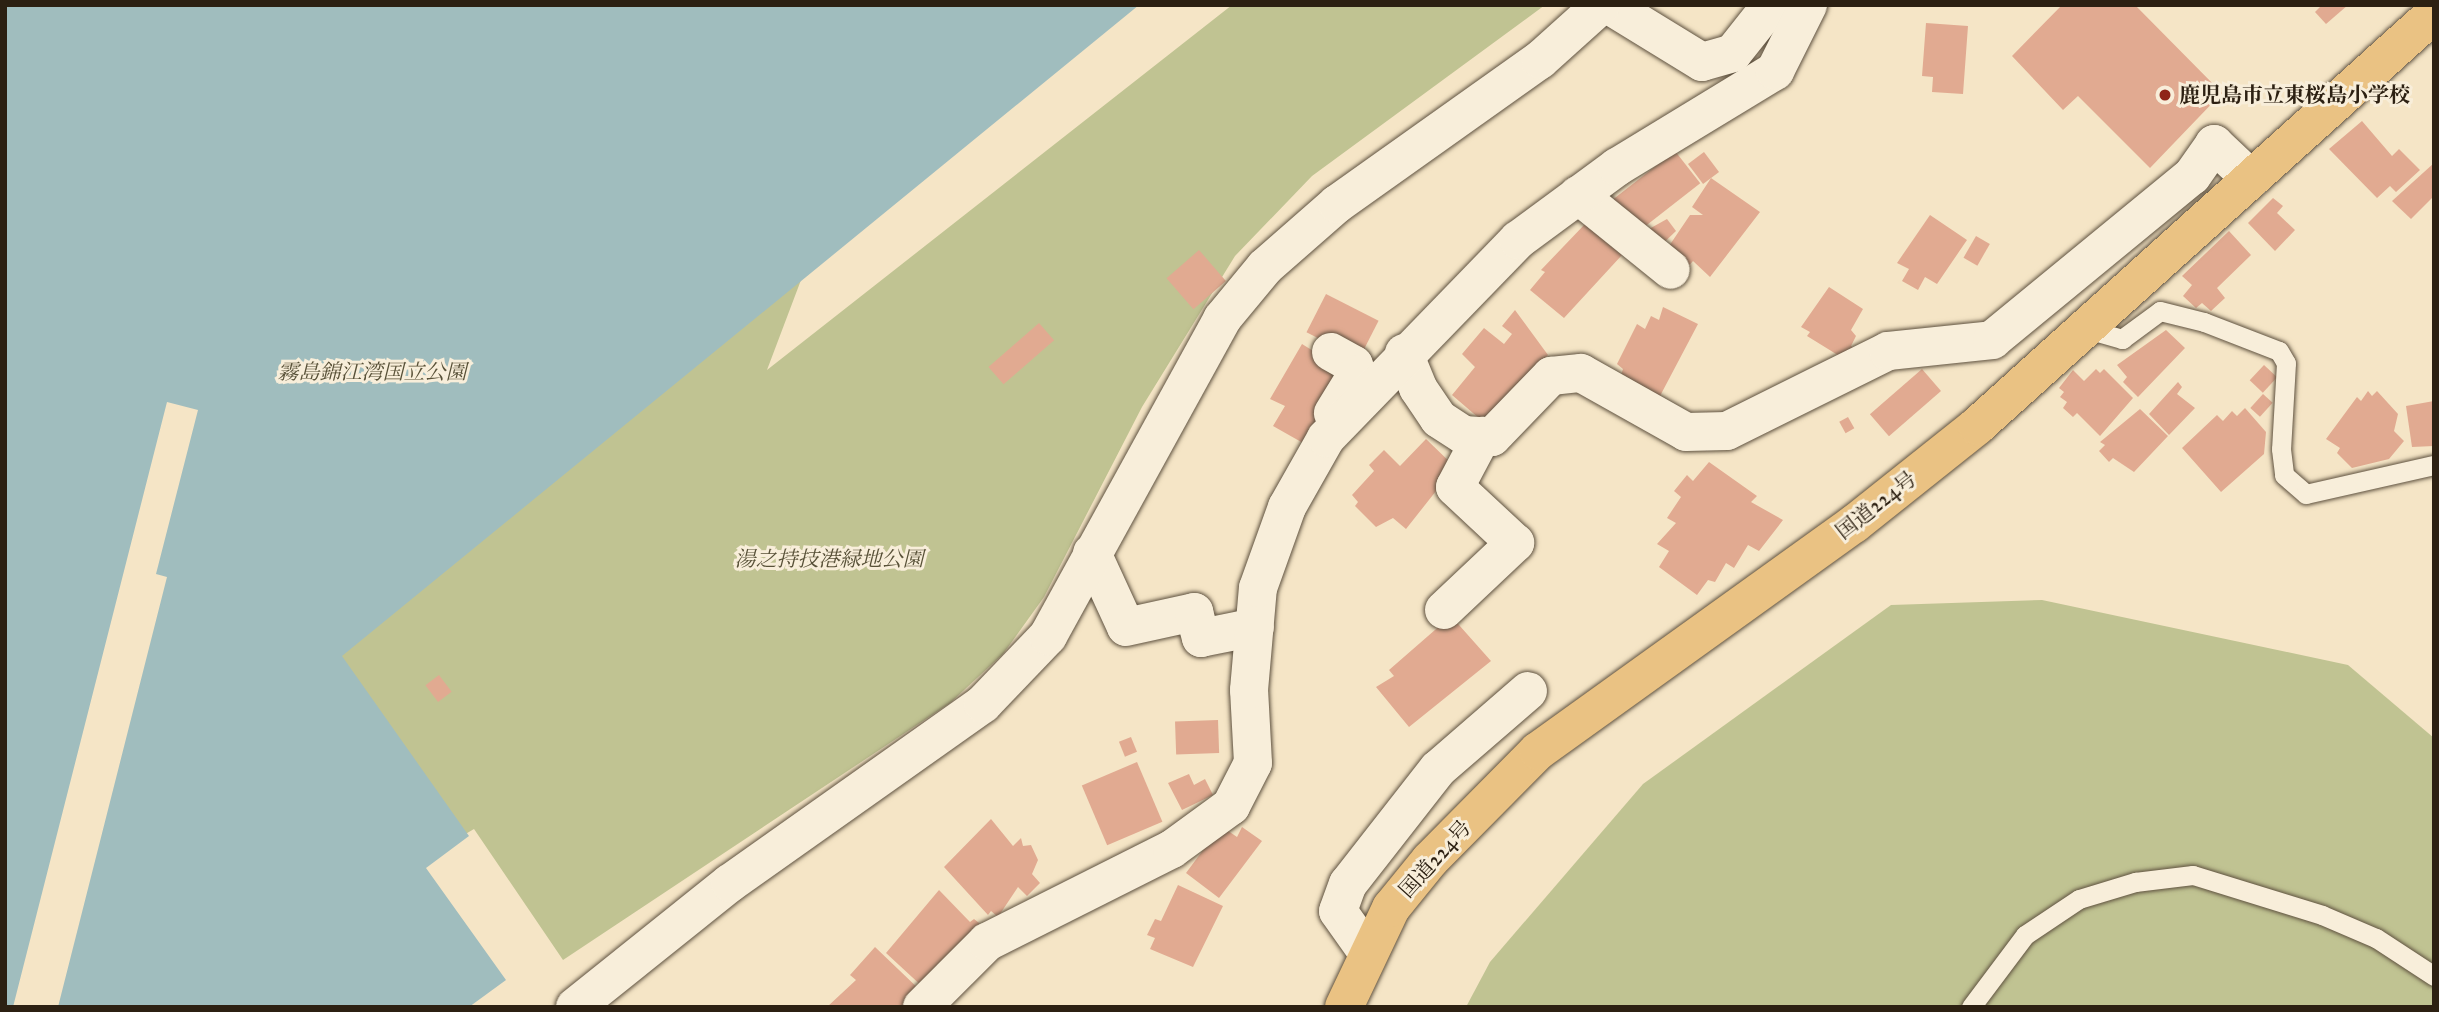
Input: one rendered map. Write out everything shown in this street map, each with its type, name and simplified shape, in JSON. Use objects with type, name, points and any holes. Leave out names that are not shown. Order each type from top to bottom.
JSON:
[{"type":"highway","name":"国道224号","points":[[1344,1007],[1367,952],[1391,908],[1430,860],[1538,751],[1854,524],[1977,426],[2083,327],[2251,179],[2426,13]]},
{"type":"street","points":[[575,1007],[730,883],[983,704],[1048,636],[1222,319],[1265,267],[1337,204],[1541,60],[1601,5]]},
{"type":"street","points":[[1609,5],[1702,62],[1733,53],[1771,5]]},
{"type":"street","points":[[1783,5],[1778,37],[1787,46]]},
{"type":"street","points":[[922,1007],[987,942],[1172,849],[1231,806],[1253,763],[1249,690],[1258,588],[1287,507],[1326,438],[1404,353],[1518,240],[1578,195],[1775,71],[1808,5]]},
{"type":"street","points":[[1404,353],[1418,388],[1439,419],[1464,435],[1492,437],[1551,376],[1581,373],[1686,432],[1727,431],[1888,351],[1992,340],[2192,176],[2214,144],[2251,179]]},
{"type":"street","points":[[1578,195],[1671,270]]},
{"type":"street","points":[[1326,438],[1326,425],[1357,374],[1354,365],[1331,352]]},
{"type":"street","points":[[1444,610],[1515,543],[1455,487],[1482,436]]},
{"type":"street","points":[[1092,553],[1126,626],[1194,612],[1201,638],[1255,627]]},
{"type":"street","points":[[1367,952],[1338,911],[1348,884],[1438,769],[1528,691]]},
{"type":"lane","points":[[2083,327],[2122,339],[2160,311],[2204,322],[2279,351],[2286,363],[2281,449],[2284,475],[2306,494],[2434,465]]},
{"type":"lane","points":[[1971,1007],[2025,935],[2080,899],[2135,882],[2193,875],[2322,915],[2376,937],[2434,976]]},
{"type":"green space","name":"霧島錦江湾国立公園","points":[[5,5],[849,153],[767,370],[1232,5],[1545,5],[1312,176],[1235,256],[1142,407],[1044,597],[1003,654],[950,703],[563,960],[474,829],[172,1007],[5,1007]]},
{"type":"green space","points":[[2042,600],[2348,665],[2434,738],[2434,1007],[1466,1007],[1490,962],[1643,784],[1891,605]]},
{"type":"water","name":"霧島錦江湾国立公園","points":[[5,5],[1139,5],[342,656],[469,836],[426,868],[506,980],[469,1007],[5,1007]]},
{"type":"pier","points":[[167,402],[198,410],[156,574],[167,577],[58,1007],[13,1007]]},
{"type":"building","points":[[2062,5],[2135,5],[2222,93],[2150,168],[2078,96],[2063,110],[2012,56]]},
{"type":"building","points":[[2322,5],[2348,5],[2326,24],[2315,12]]},
{"type":"building","points":[[1926,23],[1968,26],[1963,94],[1932,92],[1933,77],[1922,76]]},
{"type":"building","points":[[2362,121],[2392,156],[2399,149],[2420,170],[2396,192],[2390,186],[2377,198],[2329,149]]},
{"type":"building","points":[[1675,151],[1700,183],[1637,233],[1612,200]]},
{"type":"building","points":[[1704,152],[1719,172],[1703,184],[1688,164]]},
{"type":"building","points":[[2434,163],[2434,196],[2411,219],[2392,201]]},
{"type":"building","points":[[1711,178],[1760,212],[1710,277],[1693,261],[1686,269],[1665,252],[1690,215],[1703,215],[1692,207]]},
{"type":"building","points":[[2273,198],[2283,206],[2277,213],[2295,230],[2275,251],[2248,223]]},
{"type":"building","points":[[1930,215],[1967,240],[1937,284],[1925,277],[1918,290],[1902,281],[1909,269],[1897,263]]},
{"type":"building","points":[[1667,219],[1676,231],[1655,251],[1640,234]]},
{"type":"building","points":[[1585,224],[1622,255],[1564,318],[1530,290],[1545,272],[1541,270]]},
{"type":"building","points":[[2229,231],[2251,255],[2217,288],[2225,298],[2211,311],[2202,303],[2196,308],[2183,296],[2192,285],[2182,276]]},
{"type":"building","points":[[1976,236],[1990,244],[1977,266],[1964,258]]},
{"type":"building","points":[[1199,250],[1226,281],[1193,309],[1167,278]]},
{"type":"building","points":[[1829,287],[1863,309],[1851,330],[1856,336],[1851,346],[1857,350],[1841,357],[1807,336],[1810,332],[1801,327]]},
{"type":"building","points":[[1326,294],[1379,321],[1359,359],[1306,332]]},
{"type":"building","points":[[1663,307],[1698,324],[1660,396],[1621,375],[1623,369],[1617,364],[1637,324],[1645,329],[1651,316],[1659,320]]},
{"type":"building","points":[[1515,310],[1548,355],[1487,425],[1452,395],[1475,367],[1462,354],[1484,328],[1504,344],[1512,334],[1502,326]]},
{"type":"building","points":[[1039,323],[1054,340],[1004,384],[988,367]]},
{"type":"building","points":[[2166,330],[2185,348],[2138,397],[2123,382],[2127,377],[2117,365]]},
{"type":"building","points":[[1302,344],[1347,372],[1303,443],[1273,426],[1285,406],[1270,399]]},
{"type":"building","points":[[2264,365],[2277,377],[2263,393],[2250,380]]},
{"type":"building","points":[[1922,369],[1941,391],[1889,436],[1870,414]]},
{"type":"building","points":[[2096,369],[2100,373],[2104,369],[2133,398],[2100,436],[2077,413],[2073,417],[2063,408],[2067,402],[2060,397],[2064,392],[2059,388],[2073,370],[2084,381]]},
{"type":"building","points":[[2178,382],[2182,387],[2177,394],[2195,408],[2169,435],[2149,414]]},
{"type":"building","points":[[2368,391],[2372,396],[2377,391],[2398,414],[2394,431],[2404,441],[2389,459],[2352,468],[2337,453],[2340,448],[2326,439],[2357,397],[2361,401]]},
{"type":"building","points":[[2263,394],[2273,403],[2260,417],[2250,408]]},
{"type":"building","points":[[2434,401],[2434,446],[2412,447],[2406,406]]},
{"type":"building","points":[[2245,408],[2266,432],[2264,454],[2221,492],[2182,448],[2217,415],[2223,421],[2232,411],[2237,416]]},
{"type":"building","points":[[2140,409],[2168,436],[2134,472],[2113,458],[2109,462],[2099,451],[2105,445],[2100,442]]},
{"type":"building","points":[[1848,417],[1854,428],[1846,433],[1839,422]]},
{"type":"building","points":[[1426,439],[1455,467],[1406,529],[1393,518],[1376,527],[1355,506],[1358,502],[1352,495],[1374,471],[1369,465],[1384,450],[1400,466]]},
{"type":"building","points":[[1709,462],[1757,496],[1751,502],[1783,520],[1759,551],[1748,545],[1734,568],[1726,563],[1715,582],[1708,580],[1697,595],[1659,567],[1669,551],[1657,544],[1676,523],[1667,518],[1681,497],[1674,491],[1687,475],[1693,481]]},
{"type":"building","points":[[1451,616],[1491,661],[1409,727],[1376,687],[1394,676],[1389,670]]},
{"type":"building","points":[[439,675],[452,692],[438,702],[425,685]]},
{"type":"building","points":[[1218,720],[1219,753],[1176,754],[1175,722]]},
{"type":"building","points":[[1131,737],[1137,752],[1125,757],[1119,742]]},
{"type":"building","points":[[1137,762],[1162,822],[1107,845],[1082,785]]},
{"type":"building","points":[[1189,774],[1194,785],[1205,779],[1213,795],[1182,810],[1168,783]]},
{"type":"building","points":[[991,819],[1013,846],[1021,838],[1023,846],[1031,845],[1038,860],[1032,874],[1040,883],[1027,896],[1018,887],[998,917],[991,911],[988,915],[944,867]]},
{"type":"building","points":[[1221,826],[1237,837],[1242,827],[1262,841],[1219,898],[1186,873]]},
{"type":"building","points":[[1178,885],[1223,906],[1193,967],[1150,949],[1155,938],[1147,935],[1155,919],[1161,921]]},
{"type":"building","points":[[939,890],[970,922],[974,919],[983,926],[925,989],[886,953]]},
{"type":"building","points":[[875,947],[922,992],[908,1007],[827,1007],[856,980],[850,975]]},
{"type":"place","name":"鹿児島市立東桜島小学校","points":[[2165,95]]},
{"type":"park label","name":"湯之持技港緑地公園","points":[[829,559]]}]
